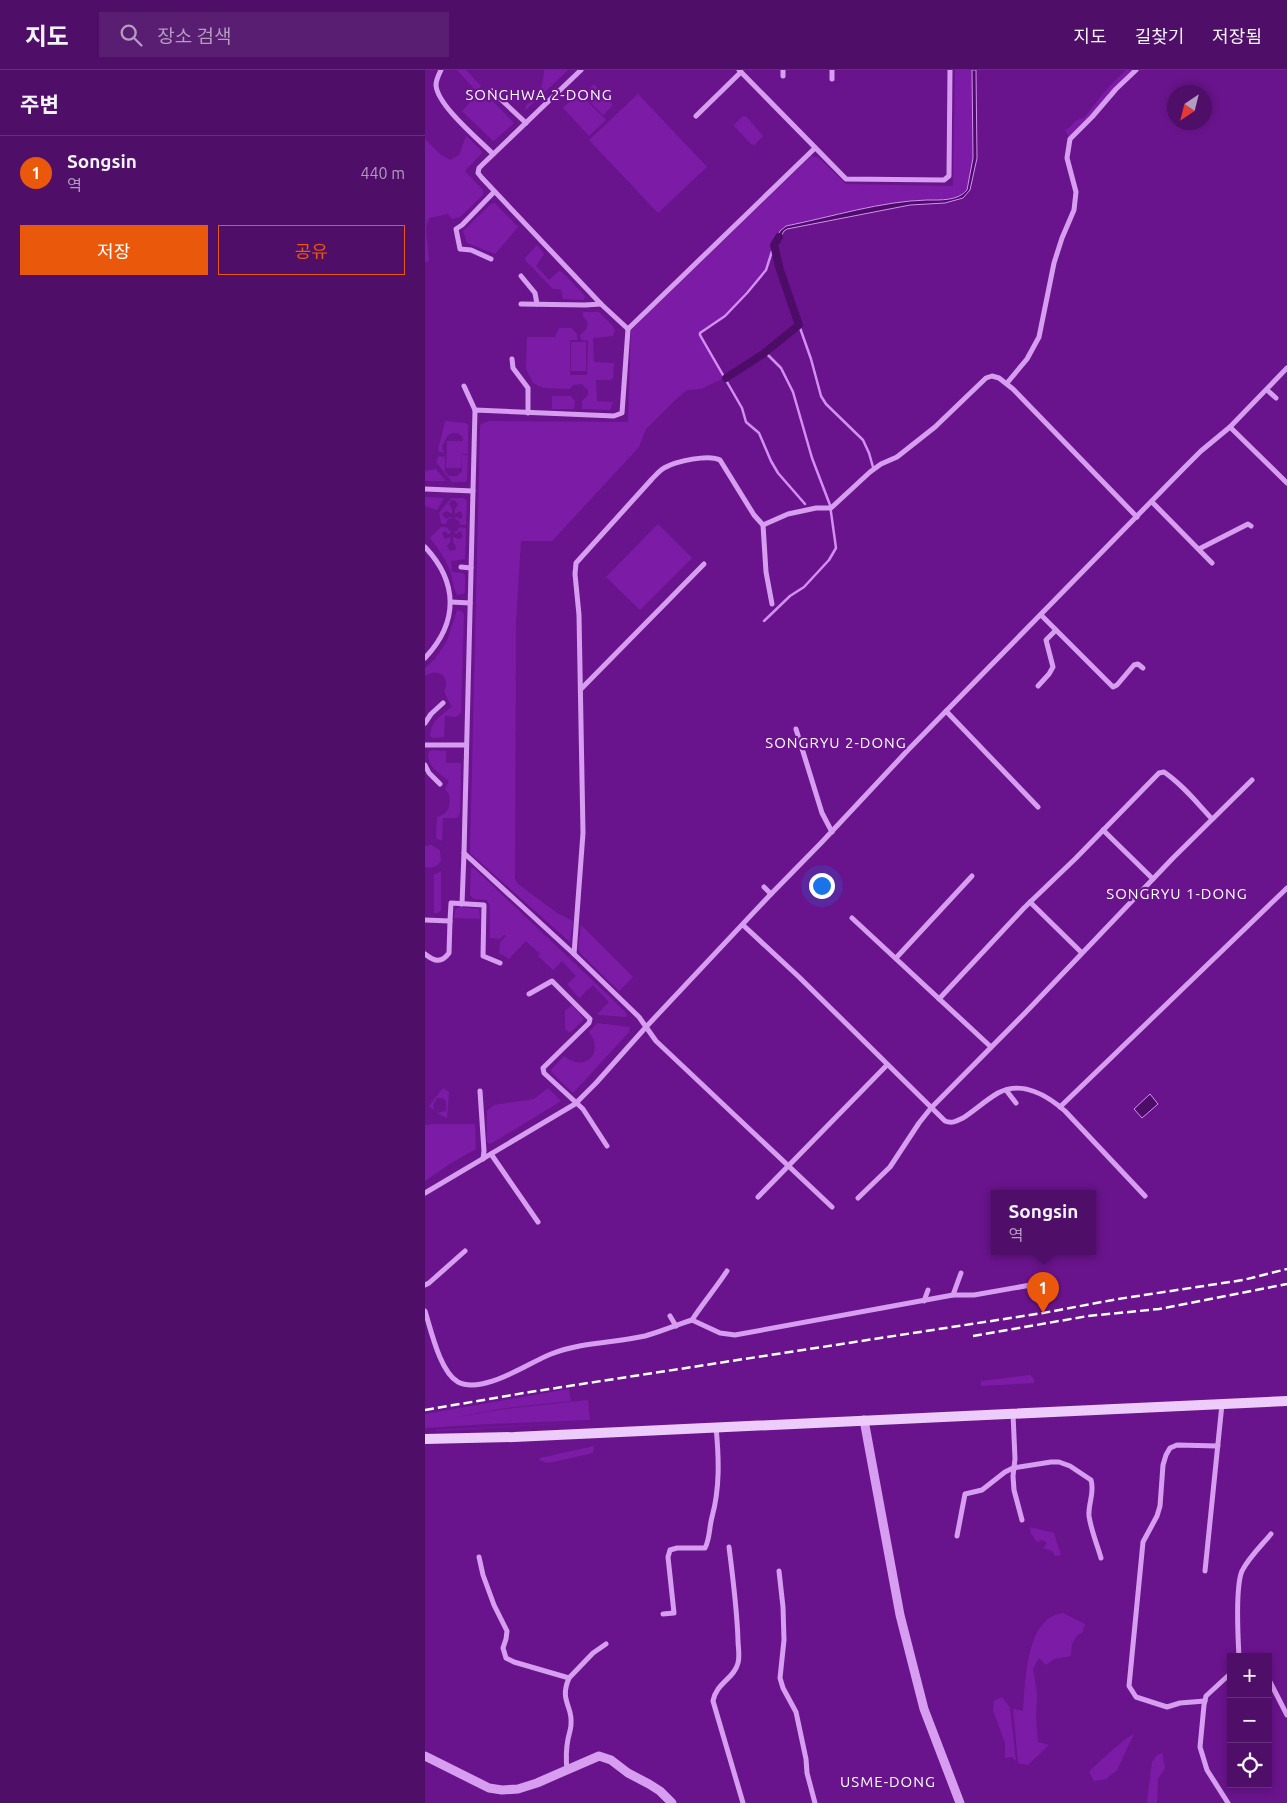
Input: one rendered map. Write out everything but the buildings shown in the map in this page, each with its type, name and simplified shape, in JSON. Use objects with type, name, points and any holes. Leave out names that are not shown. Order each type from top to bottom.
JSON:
[{"type":"main road","points":[[425,1439],[1287,1401]]},
{"type":"street","points":[[441,70],[436,84],[445,107],[493,154]]},
{"type":"street","points":[[581,70],[493,154],[479,168],[478,173],[601,304],[628,329]]},
{"type":"street","points":[[832,70],[832,79]]},
{"type":"street","points":[[696,116],[740,71],[846,179],[944,180],[949,176],[950,70]]},
{"type":"street","points":[[1007,383],[1027,359],[1039,337],[1054,263],[1061,238],[1074,210],[1077,192],[1067,158],[1070,138],[1136,70]]},
{"type":"street","points":[[492,91],[526,123]]},
{"type":"street","points":[[475,410],[614,416],[622,413],[628,329],[815,148]]},
{"type":"street","points":[[491,259],[471,250],[460,249],[456,229],[494,192]]},
{"type":"street","points":[[521,276],[535,293],[537,304]]},
{"type":"street","points":[[521,304],[601,304]]},
{"type":"street","points":[[512,358],[513,368],[528,388],[528,413]]},
{"type":"street","points":[[425,1193],[575,1104],[771,894],[946,711],[1201,451],[1230,427],[1287,368]]},
{"type":"street","points":[[763,525],[788,514],[816,508],[830,508],[870,472],[881,464],[897,457],[935,427],[987,378],[992,376],[1007,383],[1137,518]]},
{"type":"street","points":[[462,904],[475,410],[465,386]]},
{"type":"street","points":[[1267,390],[1276,398]]},
{"type":"street","points":[[1230,427],[1287,483]]},
{"type":"street","points":[[574,954],[583,833],[581,689],[576,563],[652,479],[665,468],[692,460],[708,457],[715,458],[720,460],[763,525],[766,572],[772,604]]},
{"type":"street","points":[[425,490],[473,491]]},
{"type":"street","points":[[1152,502],[1212,563]]},
{"type":"street","points":[[1199,549],[1248,524],[1251,526]]},
{"type":"street","points":[[425,546],[439,563],[447,581],[451,602],[442,635],[425,658]]},
{"type":"street","points":[[581,689],[704,564]]},
{"type":"street","points":[[461,567],[471,568]]},
{"type":"street","points":[[451,602],[470,603]]},
{"type":"street","points":[[1041,615],[1113,687],[1117,685],[1134,665],[1138,664],[1143,668]]},
{"type":"street","points":[[1038,686],[1053,667],[1046,640],[1056,630]]},
{"type":"street","points":[[425,723],[431,714],[443,703]]},
{"type":"street","points":[[946,711],[1038,807]]},
{"type":"street","points":[[796,729],[822,813],[832,832]]},
{"type":"street","points":[[425,745],[466,745]]},
{"type":"street","points":[[425,765],[429,773],[440,784]]},
{"type":"street","points":[[939,999],[1031,902],[1159,773],[1164,772],[1191,795],[1212,820]]},
{"type":"street","points":[[858,1198],[890,1166],[931,1108],[1153,879],[1252,780]]},
{"type":"street","points":[[1103,830],[1153,879]]},
{"type":"street","points":[[464,853],[574,954],[639,1017],[657,1041],[832,1207]]},
{"type":"street","points":[[896,958],[972,876]]},
{"type":"street","points":[[765,887],[771,894]]},
{"type":"street","points":[[1061,1107],[1260,918],[1287,888]]},
{"type":"street","points":[[1031,902],[1082,953]]},
{"type":"street","points":[[425,954],[433,960],[440,961],[446,958],[449,953],[451,903],[484,905],[483,956],[500,963]]},
{"type":"street","points":[[853,918],[991,1048]]},
{"type":"street","points":[[425,920],[450,921]]},
{"type":"street","points":[[743,925],[799,977],[945,1121],[950,1123],[1006,1090],[1023,1089],[1037,1092],[1052,1099],[1061,1107],[1145,1196]]},
{"type":"street","points":[[529,994],[552,981],[590,1018],[589,1023],[543,1068],[544,1073],[575,1104],[583,1109],[607,1146]]},
{"type":"street","points":[[758,1197],[887,1065]]},
{"type":"street","points":[[1006,1090],[1016,1103]]},
{"type":"street","points":[[480,1091],[483,1159]]},
{"type":"street","points":[[491,1154],[538,1222]]},
{"type":"street","points":[[425,1285],[465,1251]]},
{"type":"street","points":[[425,1311],[445,1368],[457,1381],[463,1384],[475,1385],[491,1381],[550,1354],[569,1348],[644,1336],[692,1320],[702,1304],[714,1292],[727,1271]]},
{"type":"street","points":[[953,1296],[961,1273]]},
{"type":"street","points":[[692,1320],[720,1333],[735,1335],[953,1296],[974,1295],[1042,1283]]},
{"type":"street","points":[[924,1301],[928,1290]]},
{"type":"street","points":[[670,1316],[676,1326]]},
{"type":"street","points":[[1205,1571],[1223,1404]]},
{"type":"street","points":[[1013,1414],[1014,1490],[1022,1520]]},
{"type":"street","points":[[864,1420],[900,1615],[924,1709],[960,1803]]},
{"type":"street","points":[[663,1614],[674,1613],[668,1557],[670,1550],[677,1548],[705,1548],[708,1543],[711,1518],[715,1509],[719,1461],[716,1427]]},
{"type":"street","points":[[1205,1700],[1180,1703],[1167,1707],[1137,1697],[1129,1686],[1143,1542],[1157,1516],[1160,1506],[1163,1465],[1166,1456],[1171,1448],[1177,1444],[1218,1446]]},
{"type":"street","points":[[957,1536],[965,1494],[982,1490],[1013,1468],[1059,1462],[1091,1480],[1092,1495],[1089,1518],[1101,1558]]},
{"type":"street","points":[[1239,1653],[1237,1624],[1239,1581],[1242,1572],[1253,1555],[1271,1534]]},
{"type":"street","points":[[729,1547],[737,1621],[739,1661],[731,1674],[720,1685],[713,1701],[743,1803]]},
{"type":"street","points":[[479,1557],[491,1597],[507,1631],[507,1639],[503,1648],[506,1658],[569,1678]]},
{"type":"street","points":[[779,1571],[785,1640],[780,1678],[795,1712],[815,1803]]},
{"type":"street","points":[[567,1771],[566,1757],[571,1719],[565,1699],[569,1678],[593,1653],[606,1644]]},
{"type":"street","points":[[1227,1676],[1206,1696],[1200,1747],[1207,1770],[1228,1803]]},
{"type":"street","points":[[1272,1686],[1287,1715]]},
{"type":"street","points":[[425,1756],[489,1788],[502,1790],[518,1789],[537,1783],[599,1756],[605,1757],[628,1773],[660,1791],[672,1803]]},
{"type":"shaded area","points":[[457,70],[466,70],[481,86],[476,91]]},
{"type":"shaded area","points":[[544,70],[568,70],[525,111],[526,105],[538,95],[543,81]]},
{"type":"shaded area","points":[[955,70],[972,70],[973,158],[967,190],[957,197],[943,200],[907,201],[782,228],[764,270],[724,315],[699,333],[724,378],[701,389],[687,390],[674,401],[646,429],[639,447],[552,541],[521,541],[516,622],[515,879],[518,884],[557,913],[573,921],[570,942],[470,853],[481,424],[489,421],[628,422],[631,330],[809,158],[813,156],[819,158],[846,184],[953,186]]},
{"type":"shaded area","points":[[972,70],[976,70],[977,158],[970,190],[963,198],[945,203],[910,205],[787,229],[776,245],[774,244],[780,231],[786,226],[874,206],[910,201],[949,199],[963,194],[967,190],[973,158]]},
{"type":"shaded area","points":[[1126,70],[1134,70],[1091,117],[1069,137],[1065,130],[1078,120],[1084,118],[1105,91]]},
{"type":"shaded area","points":[[594,84],[613,105],[603,115],[583,95]]},
{"type":"shaded area","points":[[482,90],[514,123],[494,141],[462,111]]},
{"type":"shaded area","points":[[579,93],[606,120],[589,136],[563,108]]},
{"type":"shaded area","points":[[638,94],[707,167],[658,213],[589,140]]},
{"type":"shaded area","points":[[743,116],[747,117],[763,136],[755,145],[751,144],[734,125]]},
{"type":"shaded area","points":[[466,136],[482,153],[465,171],[483,190],[483,195],[460,217],[452,219],[448,214],[429,218],[426,227],[429,261],[425,262],[425,139],[440,154],[450,160],[459,155]]},
{"type":"shaded area","points":[[495,203],[518,227],[495,254],[467,243],[463,231],[491,204]]},
{"type":"shaded area","points":[[537,245],[544,254],[536,266],[549,280],[559,271],[562,272],[585,296],[584,300],[563,299],[561,289],[553,289],[524,259]]},
{"type":"shaded area","points":[[583,312],[599,312],[613,326],[615,331],[613,336],[593,338],[594,362],[614,363],[613,378],[611,380],[596,380],[597,401],[613,402],[610,410],[582,409],[582,401],[588,395],[588,390],[582,384],[573,385],[570,389],[543,388],[533,383],[526,369],[527,337],[555,337],[559,328],[572,328],[577,334],[577,340],[570,340],[570,375],[587,375],[588,341],[581,340],[580,334],[588,327],[583,317]]},
{"type":"shaded area","points":[[571,342],[586,342],[586,371],[571,371]]},
{"type":"shaded area","points":[[552,396],[570,396],[575,401],[574,409],[552,409]]},
{"type":"shaded area","points":[[445,421],[468,425],[468,454],[462,454],[461,468],[446,468],[447,441],[462,441],[462,443],[463,437],[458,433],[448,435],[442,446],[444,453],[438,450]]},
{"type":"shaded area","points":[[462,455],[468,455],[467,480],[465,482],[452,482],[436,462],[439,456],[445,457],[445,471],[449,476],[457,476],[462,471]]},
{"type":"shaded area","points":[[436,469],[446,481],[425,481],[425,471]]},
{"type":"shaded area","points":[[425,497],[444,498],[437,510],[425,506]]},
{"type":"shaded area","points":[[451,498],[464,498],[467,501],[466,525],[460,525],[459,521],[454,518],[461,519],[463,516],[460,511],[455,514],[455,509],[458,505],[456,501],[451,500],[449,504],[452,514],[447,511],[442,514],[446,519],[452,518],[448,519],[446,524],[441,523],[439,513]]},
{"type":"shaded area","points":[[658,524],[692,558],[640,610],[606,577]]},
{"type":"shaded area","points":[[441,527],[446,527],[451,532],[449,534],[444,531],[442,534],[445,539],[451,537],[447,546],[451,551],[455,550],[456,547],[453,537],[459,539],[463,536],[460,531],[456,534],[454,532],[460,527],[466,528],[465,559],[451,561],[452,572],[465,575],[465,592],[463,594],[458,595],[456,593],[447,564],[430,538]]},
{"type":"shaded area","points":[[457,610],[463,612],[464,615],[461,713],[456,717],[445,716],[444,737],[433,738],[430,736],[432,726],[440,716],[452,707],[446,694],[444,676],[435,672],[425,676],[425,668],[435,659],[447,641]]},
{"type":"shaded area","points":[[429,751],[446,751],[446,763],[460,763],[461,766],[460,813],[457,818],[443,818],[442,841],[436,838],[437,817],[447,812],[448,809],[450,802],[449,794],[445,789],[449,781],[429,761]]},
{"type":"shaded area","points":[[431,845],[440,850],[441,861],[438,865],[428,868],[425,867],[425,846]]},
{"type":"shaded area","points":[[471,867],[608,995],[626,1013],[627,1017],[597,1014],[609,1002],[593,985],[579,998],[567,984],[576,976],[562,961],[553,970],[526,941],[509,959],[499,953],[500,942],[506,936],[504,935],[500,939],[490,938],[490,906],[487,900],[474,899],[470,895]]},
{"type":"shaded area","points":[[441,871],[441,910],[438,913],[434,913],[434,875]]},
{"type":"shaded area","points":[[459,907],[479,909],[480,919],[454,918],[455,910]]},
{"type":"shaded area","points":[[581,925],[633,977],[619,991],[578,949]]},
{"type":"shaded area","points":[[572,1005],[584,1019],[570,1033],[565,1029],[565,1011]]},
{"type":"shaded area","points":[[597,1023],[630,1028],[629,1032],[572,1092],[551,1070],[564,1056],[572,1061],[579,1062],[590,1058],[594,1053],[595,1047],[589,1032]]},
{"type":"shaded area","points":[[443,1088],[449,1092],[447,1118],[437,1113],[446,1111],[446,1101],[442,1098],[437,1098],[433,1105],[434,1110],[429,1106]]},
{"type":"shaded area","points":[[548,1088],[561,1101],[494,1142],[489,1144],[487,1142],[487,1111],[494,1105],[534,1099]]},
{"type":"shaded area","points":[[1150,1094],[1158,1104],[1142,1118],[1134,1109]]},
{"type":"shaded area","points":[[475,1124],[476,1149],[425,1181],[425,1125]]},
{"type":"shaded area","points":[[1030,1375],[1034,1379],[1034,1383],[981,1386],[981,1381]]},
{"type":"shaded area","points":[[569,1389],[571,1401],[505,1408],[451,1418],[505,1409],[588,1400],[590,1420],[425,1428],[425,1414]]},
{"type":"shaded area","points":[[610,1421],[436,1431],[436,1430]]},
{"type":"shaded area","points":[[594,1446],[593,1453],[548,1463],[539,1460],[540,1458]]},
{"type":"shaded area","points":[[1030,1527],[1054,1533],[1061,1555],[1055,1556],[1052,1551],[1043,1548],[1047,1543],[1040,1540],[1038,1543],[1031,1534]]},
{"type":"shaded area","points":[[1063,1613],[1085,1624],[1082,1633],[1077,1635],[1072,1644],[1071,1656],[1054,1659],[1046,1665],[1039,1658],[1033,1669],[1037,1694],[1038,1742],[1049,1745],[1028,1765],[1018,1763],[1013,1709],[1023,1711],[1027,1668],[1034,1638],[1041,1626],[1050,1617]]},
{"type":"shaded area","points":[[1002,1697],[1010,1708],[1016,1761],[1012,1757],[1005,1758],[1005,1743],[993,1710],[994,1701]]},
{"type":"shaded area","points":[[1134,1734],[1117,1770],[1106,1779],[1094,1781],[1089,1772],[1118,1745]]},
{"type":"shaded area","points":[[1162,1753],[1165,1768],[1158,1779],[1157,1803],[1147,1803],[1152,1762],[1157,1755]]},
{"type":"waterway","points":[[726,378],[763,354],[799,325],[780,270],[774,245],[779,237]]},
{"type":"waterway","points":[[774,245],[766,270],[725,316],[700,333],[700,335],[742,408],[746,422],[759,433],[778,473],[805,504]]},
{"type":"waterway","points":[[799,325],[821,396],[826,404],[863,440],[873,467]]},
{"type":"waterway","points":[[764,621],[790,596],[804,587],[829,560],[836,548],[830,505],[812,458],[793,392],[781,368],[765,352]]},
{"type":"railway","points":[[425,1410],[530,1392],[1043,1313],[1118,1299],[1243,1280],[1287,1269]]},
{"type":"railway","points":[[973,1336],[1088,1316],[1159,1309],[1287,1284]]},
{"type":"place","name":"Songsin","points":[[1043,1313]]},
{"type":"district","name":"SONGHWA 2-DONG","points":[[539,94]]},
{"type":"district","name":"SONGRYU 2-DONG","points":[[836,742]]},
{"type":"district","name":"SONGRYU 1-DONG","points":[[1177,893]]},
{"type":"district","name":"USME-DONG","points":[[888,1781]]}]
